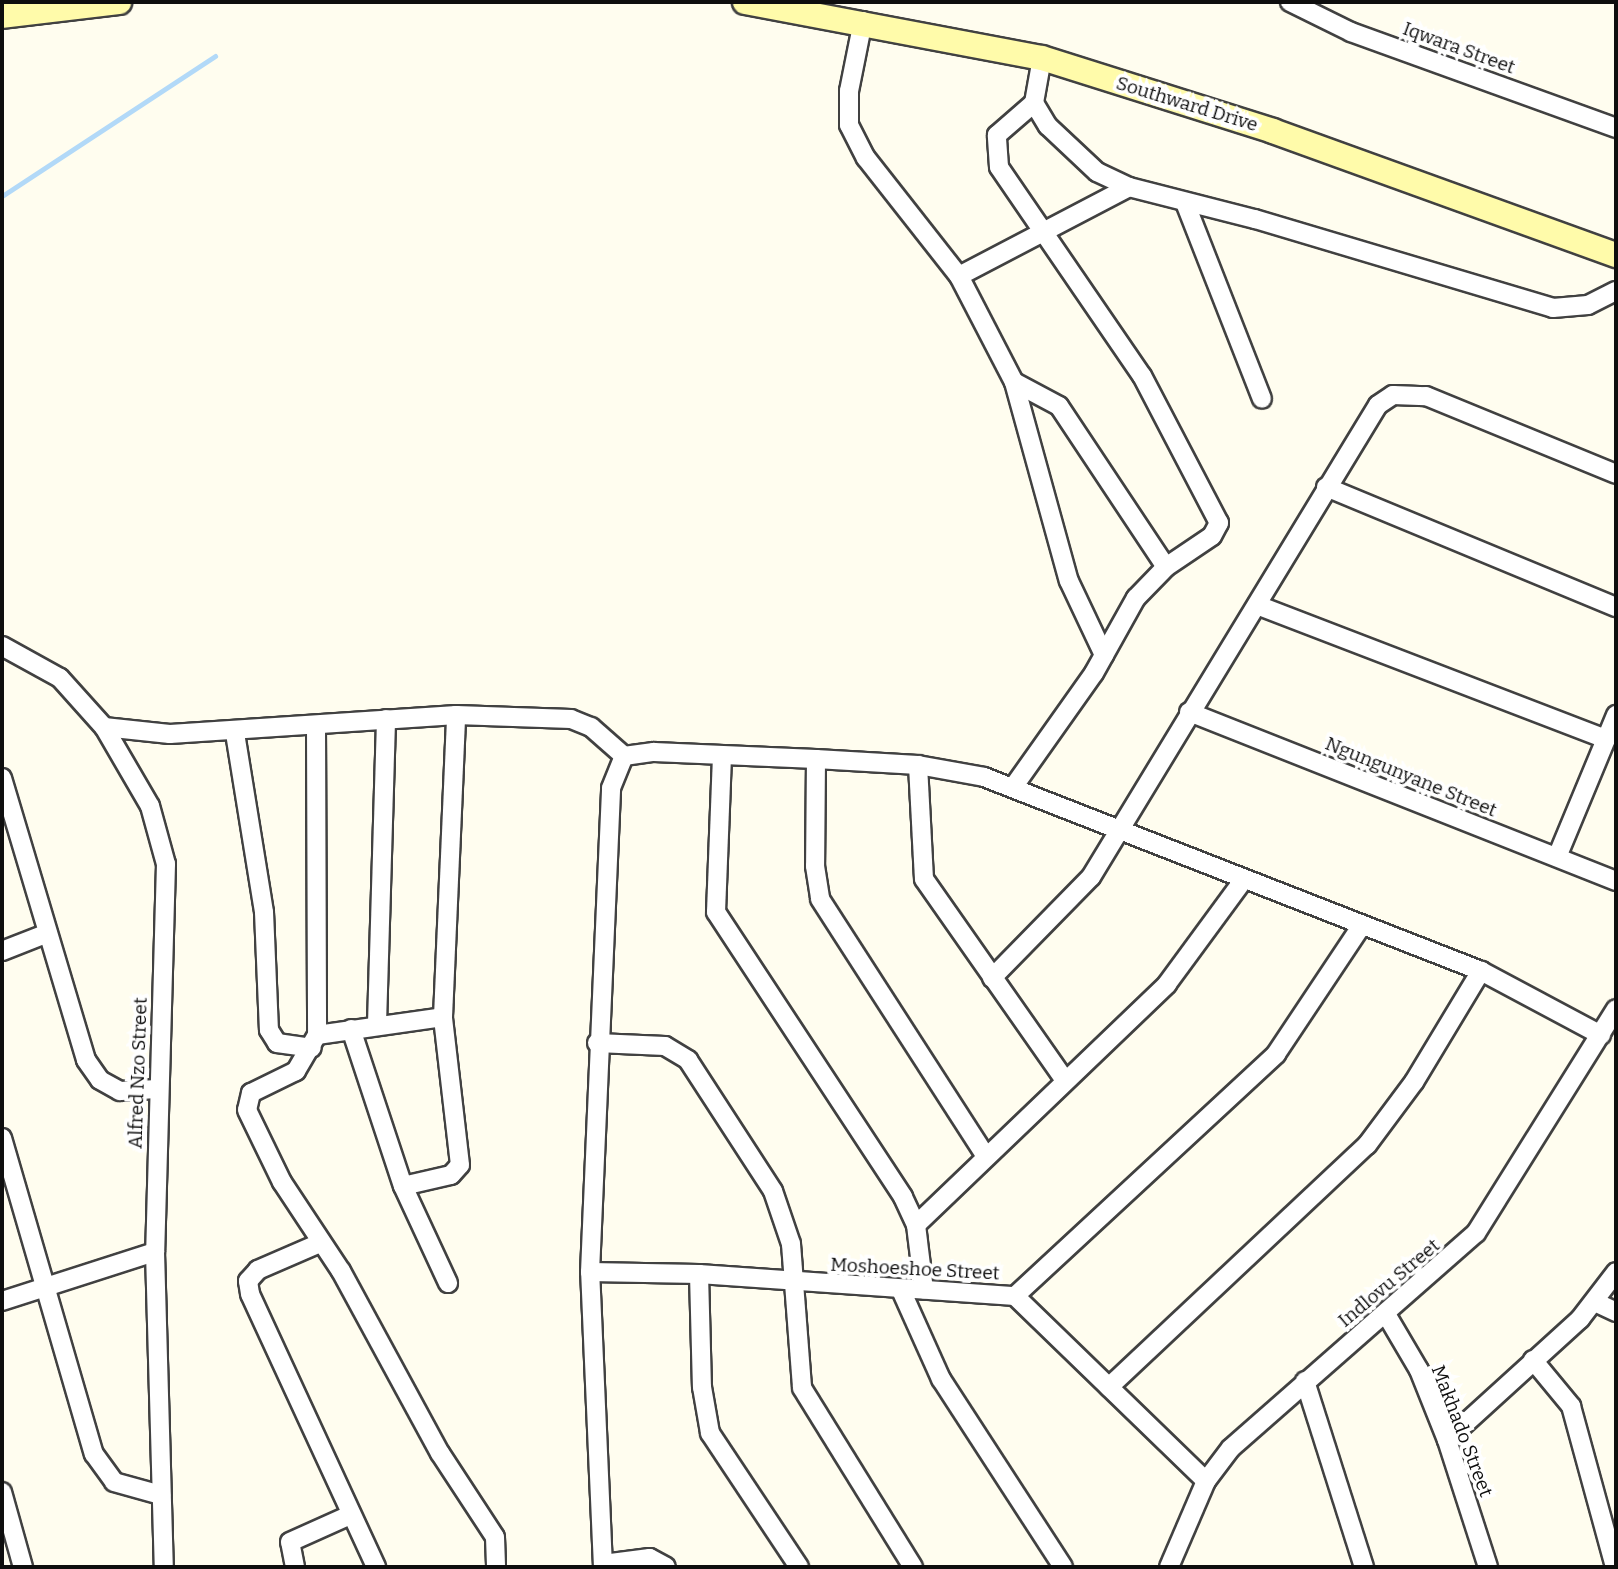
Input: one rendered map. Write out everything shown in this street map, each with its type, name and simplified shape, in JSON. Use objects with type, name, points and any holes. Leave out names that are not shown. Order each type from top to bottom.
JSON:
[{"type":"main road","points":[[2,16],[119,2]]},
{"type":"main road","name":"Southward Drive","points":[[745,2],[863,22],[1042,58],[1273,131],[1616,255]]},
{"type":"street","name":"Iqwara Street","points":[[1290,2],[1339,27],[1616,128]]},
{"type":"street","points":[[863,22],[849,91],[852,132],[959,275],[1014,382],[1069,581],[1104,655]]},
{"type":"street","points":[[1014,786],[1104,655],[1122,617],[1166,567],[1212,536],[1219,514],[1142,376],[1004,177],[994,145],[1004,126],[1034,103],[1042,58]]},
{"type":"street","points":[[1034,103],[1062,143],[1097,172],[1129,187],[1186,205],[1255,219],[1553,308],[1588,305],[1616,291]]},
{"type":"street","points":[[959,275],[1129,187]]},
{"type":"street","points":[[1186,205],[1262,399]]},
{"type":"street","points":[[1014,382],[1059,406],[1166,567]]},
{"type":"street","points":[[992,978],[1078,894],[1257,605],[1367,416],[1393,395],[1412,392],[1616,474]]},
{"type":"street","points":[[1326,487],[1616,607]]},
{"type":"street","points":[[1257,605],[1606,739]]},
{"type":"street","name":"Alfred Nzo Street","points":[[2,647],[60,678],[104,727],[150,806],[166,864],[155,1252],[164,1567]]},
{"type":"street","name":"Ngungunyane Street","points":[[1189,712],[1616,881]]},
{"type":"street","points":[[1557,857],[1616,715]]},
{"type":"street","points":[[104,727],[236,733],[386,719],[456,716],[582,721],[624,756],[722,756],[918,765],[1014,786],[1481,971],[1601,1035]]},
{"type":"street","points":[[403,1186],[460,1170],[443,1017],[456,716]]},
{"type":"street","points":[[377,1024],[386,719]]},
{"type":"street","points":[[316,726],[315,1041],[296,1071],[257,1089],[246,1103],[282,1182],[495,1537],[496,1567]]},
{"type":"street","points":[[236,733],[264,912],[269,1030],[277,1043],[315,1041],[377,1024],[443,1017]]},
{"type":"street","points":[[624,756],[611,788],[597,1044],[590,1272],[603,1565],[650,1558],[666,1567]]},
{"type":"street","points":[[722,756],[716,912],[916,1225],[924,1290]]},
{"type":"street","points":[[816,759],[815,866],[820,899],[985,1155]]},
{"type":"street","points":[[918,765],[924,879],[1065,1080]]},
{"type":"street","points":[[2,778],[94,1074],[120,1091],[158,1089]]},
{"type":"street","points":[[916,1225],[985,1155],[1167,984],[1244,879]]},
{"type":"street","points":[[1015,1296],[1276,1054],[1362,925]]},
{"type":"street","points":[[2,951],[48,933]]},
{"type":"street","points":[[1109,1387],[1367,1144],[1407,1093],[1481,971]]},
{"type":"street","name":"Indlovu Street","points":[[1169,1567],[1206,1481],[1231,1448],[1305,1381],[1450,1261],[1500,1203],[1616,1009]]},
{"type":"street","points":[[351,1029],[403,1186],[448,1283]]},
{"type":"street","points":[[597,1044],[665,1046],[688,1060],[782,1207],[793,1283],[802,1388],[912,1567]]},
{"type":"street","points":[[2,1138],[103,1472],[114,1482],[161,1495]]},
{"type":"street","points":[[320,1243],[258,1270],[248,1281],[250,1294],[376,1567]]},
{"type":"street","points":[[2,1301],[155,1252]]},
{"type":"street","name":"Moshoeshoe Street","points":[[590,1272],[699,1274],[793,1283],[1015,1296],[1206,1481]]},
{"type":"street","points":[[1447,1440],[1595,1302],[1616,1272]]},
{"type":"street","points":[[699,1274],[702,1387],[710,1433],[799,1567]]},
{"type":"street","points":[[901,1290],[941,1379],[1063,1567]]},
{"type":"street","points":[[1595,1302],[1616,1312]]},
{"type":"street","name":"Makhado Street","points":[[1386,1314],[1419,1370],[1447,1440],[1488,1567]]},
{"type":"street","points":[[1533,1360],[1571,1406],[1615,1567]]},
{"type":"street","points":[[1305,1381],[1364,1567]]},
{"type":"street","points":[[2,1492],[7,1530],[23,1567]]},
{"type":"street","points":[[295,1567],[290,1542],[350,1515]]},
{"type":"waterway","points":[[2,196],[215,56]]}]
